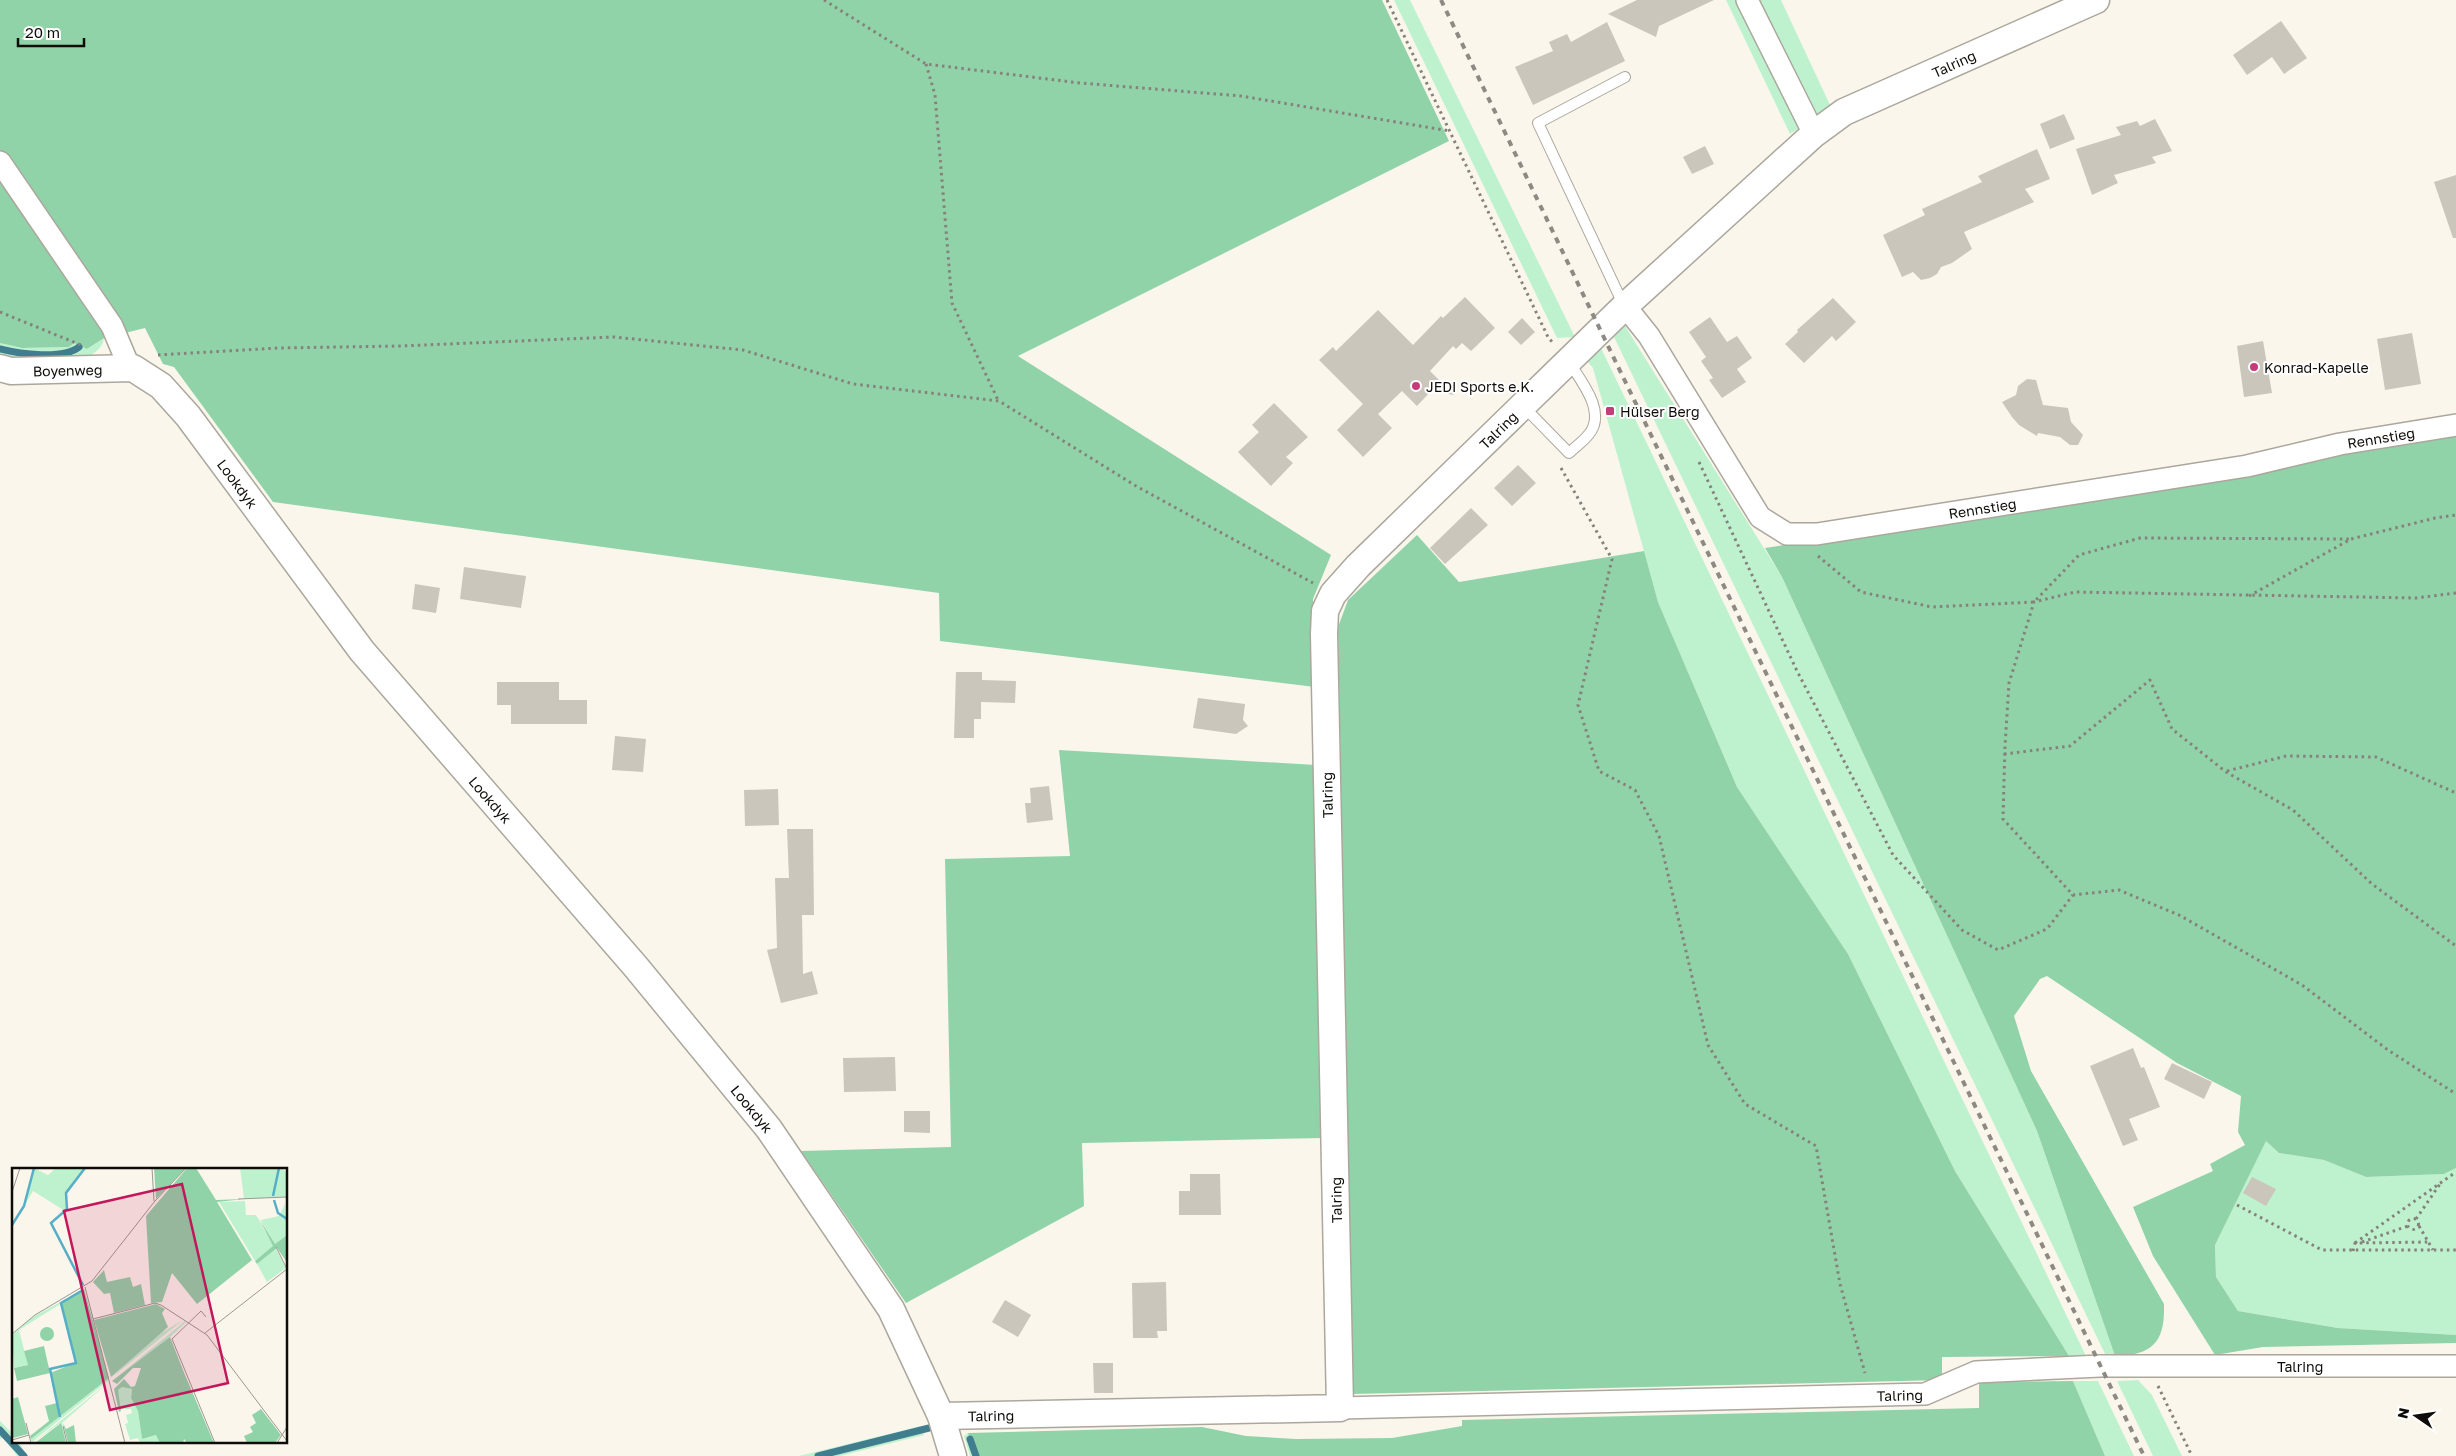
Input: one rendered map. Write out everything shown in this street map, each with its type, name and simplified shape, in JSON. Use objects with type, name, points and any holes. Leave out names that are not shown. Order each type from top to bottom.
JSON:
[{"type":"street","points":[[1747,0],[1814,134]]},
{"type":"street","name":"Talring","points":[[1340,1408],[1324,634],[1325,611],[1333,594],[1358,566],[1570,362],[1625,306],[1814,134],[1844,112],[2096,0]]},
{"type":"street","name":"Lookdyk","points":[[0,162],[112,326],[128,364],[161,386],[188,416],[362,651],[636,967],[769,1130],[891,1309],[941,1416],[953,1456]]},
{"type":"street","points":[[1625,306],[1649,336],[1760,517],[1786,534]]},
{"type":"street","name":"Boyenweg","points":[[0,368],[11,371],[133,368]]},
{"type":"street","name":"Rennstieg","points":[[1786,534],[1817,534],[2238,467],[2340,444],[2456,425]]},
{"type":"street","name":"Talring","points":[[941,1416],[1872,1396],[1925,1394],[1976,1372],[2148,1366],[2456,1366]]},
{"type":"lane","points":[[1625,306],[1538,123],[1626,77]]},
{"type":"lane","points":[[1523,406],[1569,454],[1590,433],[1595,414],[1590,394],[1570,362]]},
{"type":"path","points":[[824,0],[926,64],[1080,83],[1241,96],[1450,131]]},
{"type":"path","points":[[1387,0],[1548,337],[1570,362]]},
{"type":"path","points":[[926,64],[935,95],[952,302],[999,401]]},
{"type":"path","points":[[0,312],[83,345]]},
{"type":"path","points":[[133,368],[137,358],[164,355],[278,348],[614,337],[743,350],[853,384],[999,401],[1136,486],[1333,594]]},
{"type":"path","points":[[1569,454],[1560,467],[1612,559],[1578,706],[1599,771],[1635,790],[1660,836],[1708,1045],[1745,1104],[1816,1146],[1840,1284],[1872,1396]]},
{"type":"path","points":[[1696,455],[1797,671],[1893,855],[1962,930],[1998,950],[2047,929],[2073,895],[2119,890],[2179,914],[2302,985],[2388,1050],[2456,1094]]},
{"type":"path","points":[[2073,895],[2003,819],[2004,754],[2009,683],[2034,602],[2079,555],[2140,538],[2351,539],[2436,518],[2456,516]]},
{"type":"path","points":[[1786,534],[1836,569],[1861,592],[1932,607],[2034,602],[2075,592],[2416,598],[2456,593]]},
{"type":"path","points":[[2249,596],[2351,539]]},
{"type":"path","points":[[2004,754],[2070,746],[2150,680],[2172,729],[2226,772],[2293,810],[2372,884],[2456,946]]},
{"type":"path","points":[[2226,772],[2286,756],[2376,757],[2456,793]]},
{"type":"path","points":[[2353,1251],[2355,1243],[2456,1172]]},
{"type":"path","points":[[2408,1226],[2409,1220],[2416,1219],[2441,1182]]},
{"type":"path","points":[[2238,1205],[2322,1250],[2456,1250]]},
{"type":"path","points":[[2416,1219],[2433,1250]]},
{"type":"path","points":[[2408,1226],[2413,1230],[2419,1226]]},
{"type":"path","points":[[2361,1243],[2408,1226]]},
{"type":"path","points":[[2355,1243],[2429,1242]]},
{"type":"path","points":[[2148,1366],[2192,1456]]},
{"type":"green space","points":[[0,0],[1382,0],[1449,141],[1018,356],[1331,555],[1313,599],[1315,687],[940,641],[939,593],[273,502],[174,367],[163,364],[145,328],[121,334],[0,153]]},
{"type":"green space","points":[[1394,0],[1410,0],[1575,337],[1557,338]]},
{"type":"green space","points":[[1726,0],[1781,0],[1831,107],[1790,134]]},
{"type":"green space","points":[[0,173],[103,325],[104,338],[87,349],[74,343],[69,347],[22,348],[0,343]]},
{"type":"green space","points":[[1625,326],[1782,577],[2037,1131],[2115,1356],[2106,1356],[1614,337]]},
{"type":"green space","points":[[104,338],[101,346],[95,352],[75,361],[64,363],[34,364],[0,356],[0,343],[22,348],[69,347],[74,343],[87,349]]},
{"type":"green space","points":[[1601,348],[2086,1356],[2069,1356],[1955,1171],[1848,954],[1737,787],[1658,602],[1593,368],[1587,361]]},
{"type":"green space","points":[[2456,431],[2456,1168],[2444,1174],[2366,1177],[2324,1160],[2279,1153],[2266,1141],[2215,1245],[2216,1277],[2238,1311],[2338,1328],[2456,1335],[2456,1343],[2263,1347],[2215,1355],[2153,1256],[2133,1207],[2213,1171],[2210,1164],[2245,1145],[2238,1132],[2241,1096],[2177,1063],[2047,976],[2040,979],[2014,1016],[2031,1071],[2164,1304],[2162,1328],[2154,1344],[2139,1353],[2115,1356],[2037,1131],[1782,577],[1765,548],[2245,473]]},
{"type":"green space","points":[[1417,535],[1459,582],[1644,551],[1658,602],[1737,787],[1848,954],[1955,1171],[2069,1356],[1942,1357],[1942,1380],[1353,1394],[1338,627],[1348,600]]},
{"type":"green space","points":[[1059,750],[1316,765],[1324,1138],[1082,1143],[1084,1206],[906,1303],[801,1151],[951,1147],[945,859],[1070,856]]},
{"type":"green space","points":[[2266,1140],[2279,1153],[2324,1160],[2366,1177],[2444,1174],[2456,1168],[2456,1335],[2338,1328],[2238,1311],[2216,1277],[2215,1245]]},
{"type":"green space","points":[[2138,1380],[2152,1395],[2182,1456],[2153,1456],[2117,1381]]},
{"type":"green space","points":[[2073,1381],[2098,1381],[2134,1456],[2105,1456]]},
{"type":"green space","points":[[2073,1381],[2105,1456],[975,1456],[968,1433],[1202,1427],[1246,1436],[1296,1439],[1392,1438],[1462,1426],[1462,1420],[1979,1408],[1979,1382]]},
{"type":"green space","points":[[0,1421],[12,1433],[12,1444],[20,1444],[27,1456],[17,1456],[3,1437],[0,1439]]},
{"type":"green space","points":[[921,1426],[924,1435],[840,1456],[799,1456]]},
{"type":"green space","points":[[968,1433],[975,1456],[970,1456],[964,1436]]},
{"type":"building","points":[[1637,0],[1714,0],[1659,26],[1656,37],[1608,14]]},
{"type":"building","points":[[2281,21],[2307,58],[2284,74],[2272,57],[2247,75],[2233,55]]},
{"type":"building","points":[[1607,22],[1625,61],[1533,105],[1515,67],[1553,51],[1549,42],[1567,34],[1571,42]]},
{"type":"building","points":[[2064,114],[2075,139],[2050,149],[2040,124]]},
{"type":"building","points":[[2155,119],[2172,151],[2152,157],[2156,163],[2114,175],[2118,183],[2092,195],[2076,149],[2121,135],[2116,127],[2137,121],[2140,126]]},
{"type":"building","points":[[1705,146],[1714,164],[1692,174],[1683,157]]},
{"type":"building","points":[[2037,149],[2050,179],[2025,189],[2034,202],[1964,232],[1972,249],[1952,263],[1941,267],[1937,274],[1930,278],[1921,280],[1913,272],[1902,277],[1883,235],[1925,215],[1922,209],[1982,182],[1978,176]]},
{"type":"building","points":[[2456,175],[2456,238],[2453,238],[2434,182]]},
{"type":"building","points":[[1465,297],[1495,328],[1471,351],[1462,343],[1456,349],[1453,346],[1430,371],[1454,395],[1431,391],[1417,406],[1402,391],[1378,414],[1392,428],[1363,457],[1337,430],[1363,404],[1319,360],[1333,347],[1336,351],[1378,310],[1413,345],[1441,316],[1443,318]]},
{"type":"building","points":[[1833,298],[1856,322],[1836,341],[1832,336],[1804,363],[1785,344],[1798,332],[1797,330]]},
{"type":"building","points":[[1710,317],[1727,342],[1737,336],[1752,358],[1737,369],[1746,382],[1722,398],[1709,380],[1713,378],[1701,361],[1706,357],[1689,332]]},
{"type":"building","points":[[1522,318],[1535,332],[1521,345],[1508,332]]},
{"type":"building","points":[[2412,333],[2421,384],[2385,390],[2377,339]]},
{"type":"building","name":"Konrad-Kapelle","points":[[2263,341],[2272,393],[2244,397],[2237,346]]},
{"type":"building","points":[[2027,379],[2036,380],[2043,405],[2068,408],[2071,422],[2083,435],[2078,445],[2070,445],[2060,437],[2038,433],[2037,436],[2019,425],[2012,417],[2002,402],[2016,395],[2018,386]]},
{"type":"building","points":[[1274,403],[1308,437],[1286,457],[1293,463],[1271,486],[1238,452],[1259,432],[1252,425]]},
{"type":"building","points":[[1518,465],[1536,483],[1512,506],[1494,488]]},
{"type":"building","points":[[1471,508],[1488,525],[1445,564],[1430,548]]},
{"type":"building","points":[[464,567],[526,576],[521,608],[460,599]]},
{"type":"building","points":[[415,584],[440,588],[436,613],[412,609]]},
{"type":"building","points":[[956,672],[982,672],[982,680],[1016,681],[1015,703],[981,702],[981,719],[974,719],[974,738],[954,738]]},
{"type":"building","points":[[497,682],[559,682],[559,700],[587,700],[587,724],[511,724],[511,705],[497,705]]},
{"type":"building","points":[[1198,698],[1245,704],[1243,720],[1248,726],[1236,734],[1193,728]]},
{"type":"building","points":[[615,736],[646,739],[643,772],[612,770]]},
{"type":"building","points":[[1049,786],[1053,820],[1027,823],[1025,803],[1031,803],[1030,788]]},
{"type":"building","points":[[778,789],[779,825],[745,826],[744,790]]},
{"type":"building","points":[[787,829],[813,829],[814,915],[802,915],[803,974],[812,971],[818,994],[781,1003],[767,950],[777,948],[775,878],[789,878]]},
{"type":"building","points":[[2133,1048],[2141,1068],[2144,1067],[2160,1107],[2129,1119],[2138,1140],[2123,1146],[2090,1066]]},
{"type":"building","points":[[895,1057],[896,1091],[844,1092],[843,1058]]},
{"type":"building","points":[[2172,1063],[2212,1082],[2204,1099],[2164,1079]]},
{"type":"building","points":[[904,1111],[930,1111],[930,1133],[904,1132]]},
{"type":"building","points":[[1190,1174],[1220,1174],[1221,1215],[1179,1215],[1179,1191],[1190,1191]]},
{"type":"building","points":[[2252,1177],[2276,1189],[2266,1206],[2243,1193]]},
{"type":"building","points":[[1166,1282],[1167,1331],[1157,1331],[1158,1338],[1133,1338],[1132,1283]]},
{"type":"building","points":[[1005,1300],[1031,1315],[1018,1337],[992,1322]]},
{"type":"building","points":[[1093,1363],[1113,1363],[1113,1393],[1094,1393]]},
{"type":"waterway","points":[[0,349],[19,353],[52,355],[63,354],[79,347]]},
{"type":"waterway","points":[[818,1456],[929,1428]]},
{"type":"waterway","points":[[0,1430],[12,1443]]},
{"type":"waterway","points":[[970,1439],[976,1456]]},
{"type":"waterway","points":[[13,1444],[24,1456]]},
{"type":"railway","points":[[1441,0],[2144,1456]]},
{"type":"place","name":"Konrad-Kapelle","points":[[2254,367]]},
{"type":"place","name":"JEDI Sports e.K.","points":[[1416,386]]},
{"type":"place","name":"Hülser Berg","points":[[1610,411]]}]
